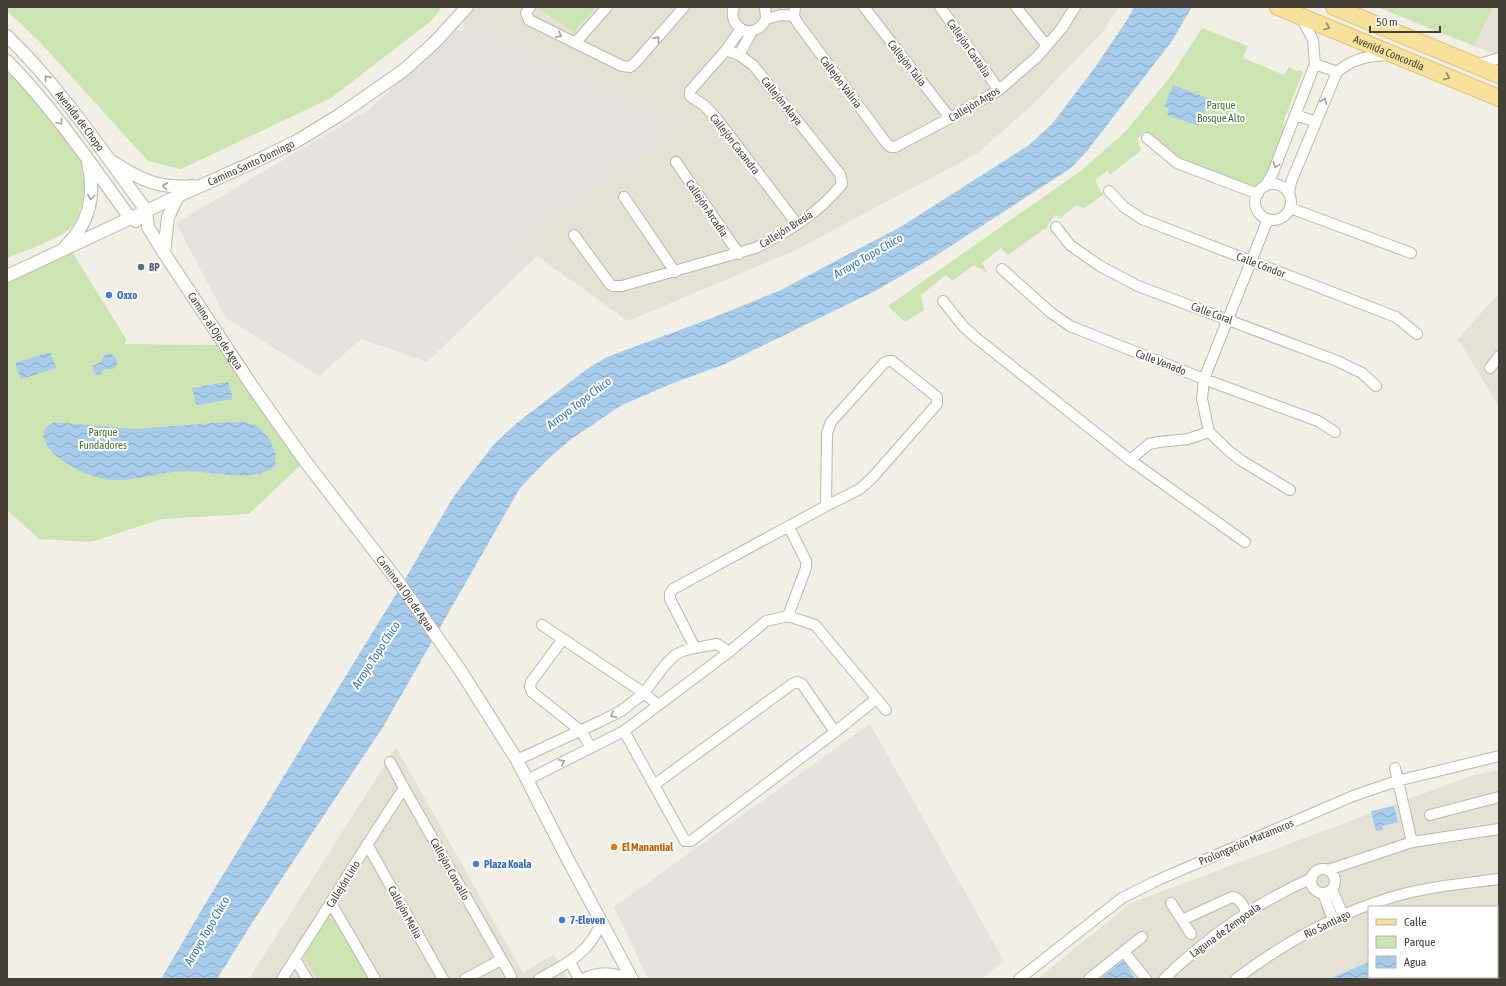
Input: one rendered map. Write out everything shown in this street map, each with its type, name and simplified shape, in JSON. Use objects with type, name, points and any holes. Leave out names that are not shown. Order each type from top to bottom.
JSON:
[{"type":"main road","name":"Avenida Concordia","points":[[1278,7],[1499,98]]},
{"type":"main road","name":"Avenida Concordia","points":[[1334,7],[1499,75]]},
{"type":"street","name":"Camino Santo Domingo","points":[[7,276],[146,210],[254,162],[296,141],[374,93],[404,70],[421,55],[467,7]]},
{"type":"street","points":[[530,7],[526,13],[529,20],[622,66],[630,67],[684,7]]},
{"type":"street","points":[[575,43],[607,7]]},
{"type":"street","points":[[734,7],[732,15],[734,21],[741,29],[752,31]]},
{"type":"street","points":[[739,55],[752,31],[762,25],[766,19],[765,7]]},
{"type":"street","name":"Callejón Talía","points":[[864,7],[950,118]]},
{"type":"street","name":"Callejón Castalia","points":[[940,7],[999,90]]},
{"type":"street","points":[[1016,7],[1047,46]]},
{"type":"street","name":"Callejón Argos","points":[[891,147],[899,146],[984,100],[999,90],[1023,70],[1047,46],[1062,28],[1075,7]]},
{"type":"street","points":[[766,19],[795,11]]},
{"type":"street","name":"Callejón Valiria","points":[[795,11],[797,22],[887,144],[891,147]]},
{"type":"street","points":[[1265,186],[1276,184],[1281,186],[1291,198],[1290,208],[1281,218],[1268,219],[1258,211],[1256,200],[1258,194],[1272,175],[1316,64],[1312,40],[1301,16]]},
{"type":"street","points":[[726,50],[741,29]]},
{"type":"street","name":"Avenida de Chopo","points":[[7,36],[29,57],[46,77],[146,210]]},
{"type":"street","name":"Callejón Alaya","points":[[726,50],[739,55],[753,66],[840,174],[842,184]]},
{"type":"street","name":"Callejón Casandra","points":[[726,50],[690,91],[690,96],[705,106],[717,119],[797,224]]},
{"type":"street","points":[[1289,194],[1291,182],[1336,72],[1346,65],[1366,57],[1394,55]]},
{"type":"street","points":[[1476,65],[1499,58]]},
{"type":"street","name":"Avenida de Chopo","points":[[7,61],[36,92],[87,158],[130,218]]},
{"type":"street","points":[[1316,64],[1336,72]]},
{"type":"street","points":[[1296,115],[1316,122]]},
{"type":"street","points":[[1147,138],[1177,163],[1258,194]]},
{"type":"street","points":[[57,253],[66,245],[80,228],[90,205],[92,183],[87,158]]},
{"type":"street","points":[[107,158],[136,176],[159,185],[183,187],[204,185]]},
{"type":"street","name":"Callejón Arcadia","points":[[676,162],[739,254]]},
{"type":"street","name":"Callejón Bresia","points":[[574,235],[610,284],[613,286],[622,286],[739,254],[755,248],[797,224],[831,197],[842,184]]},
{"type":"street","name":"Calle Cóndor","points":[[1109,191],[1124,207],[1142,219],[1396,317],[1417,334]]},
{"type":"street","points":[[164,253],[168,217],[178,196]]},
{"type":"street","points":[[624,197],[675,272]]},
{"type":"street","points":[[1290,208],[1411,253]]},
{"type":"street","name":"Camino al Ojo de Agua","points":[[146,210],[148,227],[273,417],[400,584],[462,674],[517,760],[560,846],[632,979]]},
{"type":"street","points":[[130,218],[148,227]]},
{"type":"street","points":[[1268,219],[1229,320],[1204,379],[1202,399],[1209,432],[1242,461],[1290,490]]},
{"type":"street","name":"Calle Coral","points":[[1056,227],[1070,245],[1106,270],[1138,286],[1229,320],[1362,373],[1376,386]]},
{"type":"street","name":"Calle Venado","points":[[1002,269],[1050,312],[1070,326],[1204,379],[1318,421],[1335,432]]},
{"type":"street","points":[[943,301],[963,326],[975,337],[1130,460],[1245,542]]},
{"type":"street","points":[[1490,368],[1499,356]]},
{"type":"street","points":[[695,648],[670,599],[670,594],[673,590],[860,489],[937,404],[937,397],[892,362],[884,362],[831,422],[827,433],[826,506]]},
{"type":"street","points":[[1130,460],[1149,444],[1188,439],[1209,432]]},
{"type":"street","points":[[788,616],[806,568],[806,561],[789,527]]},
{"type":"street","points":[[527,780],[624,731],[729,652],[766,621],[788,616],[815,625],[886,710]]},
{"type":"street","points":[[542,625],[644,693],[658,705]]},
{"type":"street","points":[[563,639],[531,682],[530,688],[532,692],[581,731],[591,748]]},
{"type":"street","points":[[517,760],[612,716],[644,693],[664,665],[675,655],[683,651],[717,644],[729,652]]},
{"type":"street","points":[[654,785],[792,684],[797,682],[802,684],[835,732]]},
{"type":"street","points":[[624,731],[686,841],[692,841],[876,699]]},
{"type":"street","name":"Prolongación Matamoros","points":[[1019,979],[1122,898],[1158,880],[1353,796],[1397,781],[1499,756]]},
{"type":"street","name":"Callejón Corvallo","points":[[390,762],[511,976]]},
{"type":"street","points":[[1395,768],[1412,842]]},
{"type":"street","name":"Callejón Lirio","points":[[282,979],[404,788]]},
{"type":"street","points":[[1430,815],[1499,797]]},
{"type":"street","points":[[1328,870],[1335,879],[1334,886],[1327,891],[1315,890],[1312,878],[1316,871],[1320,869],[1328,870],[1412,842],[1499,829]]},
{"type":"street","name":"Callejón Melia","points":[[367,844],[443,979]]},
{"type":"street","name":"Laguna de Zempoala","points":[[1164,979],[1191,954],[1246,912],[1281,892],[1312,878]]},
{"type":"street","name":"Río Santiago","points":[[1236,979],[1254,965],[1302,936],[1344,915],[1386,899],[1448,885],[1499,879]]},
{"type":"street","points":[[1327,891],[1344,915]]},
{"type":"street","points":[[1327,891],[1334,920]]},
{"type":"street","points":[[1182,920],[1232,897],[1236,897],[1240,901],[1246,912]]},
{"type":"street","points":[[331,903],[375,979]]},
{"type":"street","points":[[1172,903],[1191,934]]},
{"type":"street","points":[[539,979],[570,962],[590,944],[596,935],[601,921]]},
{"type":"street","points":[[1089,979],[1142,937]]},
{"type":"street","points":[[1124,952],[1146,979]]},
{"type":"street","points":[[295,959],[307,979]]},
{"type":"street","points":[[465,979],[501,960]]},
{"type":"street","points":[[570,962],[579,979]]},
{"type":"street","points":[[583,979],[592,974],[601,973],[619,974],[628,979]]},
{"type":"shaded area","points":[[475,7],[1119,7],[1102,33],[1033,104],[978,153],[794,251],[628,321],[516,241],[683,126],[465,17]]},
{"type":"shaded area","points":[[1493,7],[1499,7],[1499,56],[1474,46]]},
{"type":"shaded area","points":[[465,17],[683,126],[516,241],[538,255],[427,362],[361,339],[319,376],[226,318],[176,223],[371,108],[453,30],[463,31]]},
{"type":"shaded area","points":[[1499,293],[1499,407],[1458,339]]},
{"type":"shaded area","points":[[870,724],[1004,961],[981,979],[648,979],[614,907]]},
{"type":"shaded area","points":[[396,747],[523,973],[554,954],[568,979],[249,979]]},
{"type":"shaded area","points":[[1499,770],[1499,979],[1037,979],[1131,903],[1473,775]]},
{"type":"green space","points":[[7,7],[442,7],[431,21],[331,98],[181,169],[148,161],[39,41],[7,11]]},
{"type":"green space","points":[[596,7],[574,32],[538,8]]},
{"type":"green space","points":[[1377,7],[1493,7],[1474,46]]},
{"type":"green space","name":"Parque Bosque Alto","points":[[1202,28],[1248,46],[1243,58],[1284,75],[1289,67],[1297,71],[1302,70],[1302,74],[1283,122],[1285,130],[1267,177],[1262,184],[1257,187],[1249,186],[1179,158],[1156,142],[1151,135],[1144,132],[1137,139],[1141,150],[1110,175],[1107,171],[1095,180],[1103,195],[1084,208],[1076,205],[1061,218],[1055,215],[1046,228],[1008,255],[1001,248],[982,263],[988,273],[974,265],[952,281],[946,275],[921,295],[924,310],[905,322],[888,306],[1082,170],[1126,131],[1171,76]]},
{"type":"green space","points":[[7,72],[34,98],[82,160],[86,168],[87,180],[80,212],[74,224],[69,229],[43,244],[7,258]]},
{"type":"green space","name":"Parque Fundadores","points":[[73,253],[126,339],[125,344],[225,345],[305,461],[249,514],[162,519],[91,542],[39,539],[7,510],[7,283]]},
{"type":"green space","points":[[328,918],[332,918],[336,921],[369,979],[317,979],[304,957]]},
{"type":"water","name":"Arroyo Topo Chico","points":[[1134,7],[1192,7],[1172,41],[1087,151],[1071,168],[937,255],[877,290],[725,364],[671,384],[622,405],[571,439],[547,460],[520,488],[383,727],[252,923],[217,979],[161,979],[205,904],[395,596],[454,496],[495,443],[517,423],[587,369],[607,357],[712,318],[779,291],[902,226],[1029,145],[1052,124],[1096,66]]},
{"type":"water","points":[[1173,85],[1209,99],[1199,126],[1167,115],[1169,108],[1164,106]]},
{"type":"water","points":[[50,352],[56,368],[21,379],[15,363]]},
{"type":"water","points":[[110,353],[116,357],[117,366],[113,369],[102,370],[102,373],[99,375],[95,374],[93,366],[102,361],[104,356]]},
{"type":"water","points":[[228,382],[233,399],[196,405],[192,388]]},
{"type":"water","points":[[54,422],[136,429],[244,422],[257,426],[269,438],[276,455],[275,466],[266,471],[244,475],[186,471],[127,480],[100,478],[85,473],[68,464],[50,449],[43,436],[46,427]]},
{"type":"water","points":[[1394,806],[1398,822],[1382,826],[1383,830],[1376,831],[1371,811]]},
{"type":"water","points":[[1499,936],[1499,979],[1329,979],[1368,962],[1368,978],[1498,978]]},
{"type":"water","points":[[1124,960],[1135,979],[1101,978]]},
{"type":"place","name":"BP","points":[[141,267]]},
{"type":"place","name":"Oxxo","points":[[109,295]]},
{"type":"place","name":"El Manantial","points":[[614,847]]},
{"type":"place","name":"Plaza Koala","points":[[476,864]]},
{"type":"place","name":"7-Eleven","points":[[562,920]]}]
